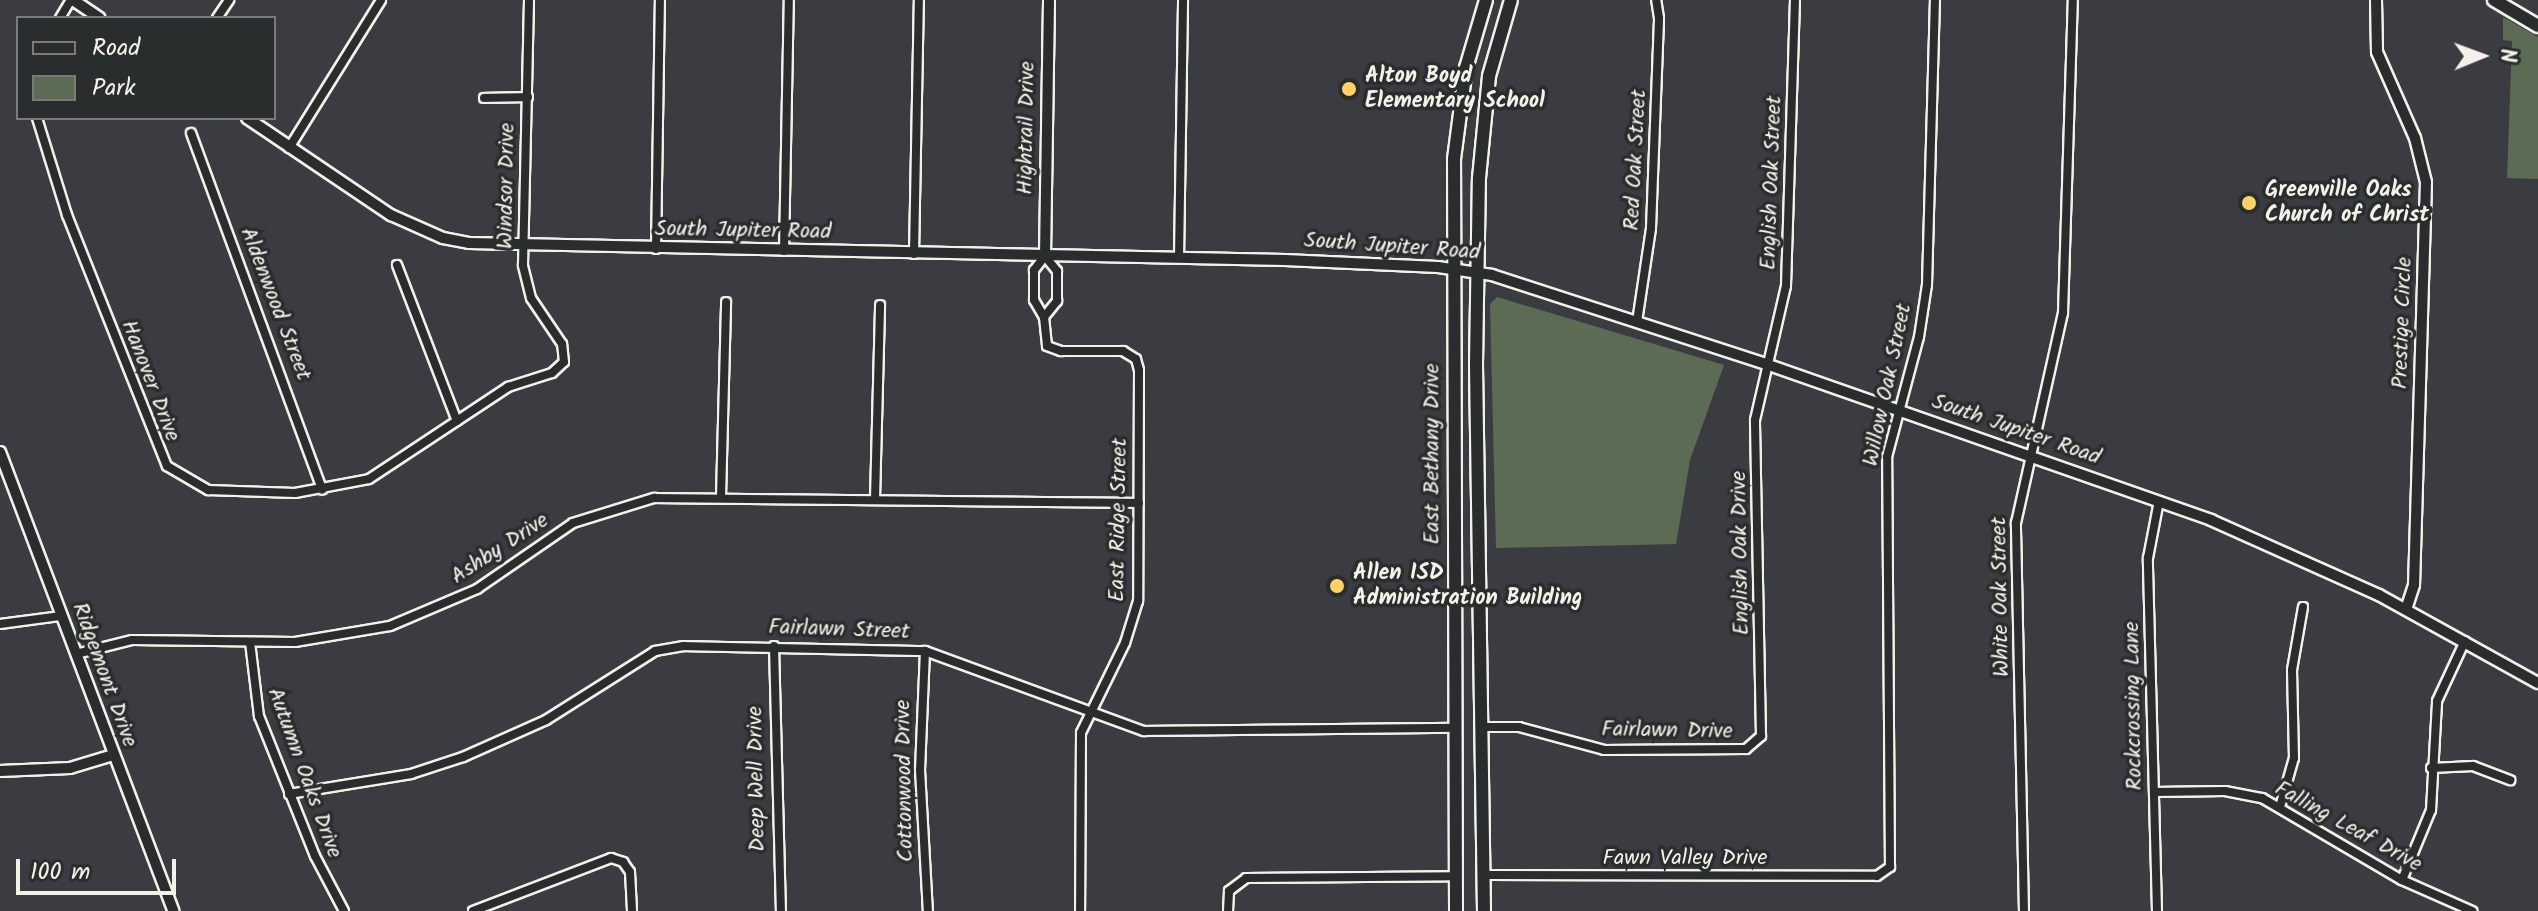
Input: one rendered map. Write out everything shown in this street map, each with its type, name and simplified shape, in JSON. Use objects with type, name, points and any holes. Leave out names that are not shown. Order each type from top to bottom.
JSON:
[{"type":"main road","name":"East Bethany Drive","points":[[1456,911],[1452,269],[1459,109],[1486,0]]},
{"type":"main road","name":"East Bethany Drive","points":[[1484,911],[1478,273],[1485,100],[1502,24],[1511,0]]},
{"type":"main road","points":[[2494,0],[2538,26]]},
{"type":"main road","points":[[1480,16],[1502,24]]},
{"type":"main road","points":[[1453,506],[1480,506]]},
{"type":"main road","points":[[1454,728],[1482,727]]},
{"type":"main road","points":[[1456,876],[1484,875]]},
{"type":"street","points":[[72,0],[97,16]]},
{"type":"street","points":[[289,148],[381,0]]},
{"type":"street","name":"Windsor Drive","points":[[529,0],[524,246],[531,298],[562,344],[564,362]]},
{"type":"street","points":[[656,249],[660,0]]},
{"type":"street","points":[[784,251],[789,0]]},
{"type":"street","points":[[914,254],[919,0]]},
{"type":"street","name":"Hightrail Drive","points":[[1049,0],[1045,256],[1034,270],[1034,300],[1044,317],[1044,341],[1054,350],[1123,351],[1136,359]]},
{"type":"street","points":[[1179,258],[1183,0]]},
{"type":"street","name":"Red Oak Street","points":[[1637,322],[1651,228],[1659,18],[1656,0]]},
{"type":"street","name":"English Oak Street","points":[[1766,364],[1782,312],[1788,261],[1795,0]]},
{"type":"street","name":"Willow Oak Street","points":[[1887,871],[1893,857],[1887,479],[1927,285],[1935,0]]},
{"type":"street","name":"White Oak Street","points":[[2024,911],[2016,523],[2030,455],[2052,381],[2064,299],[2073,0]]},
{"type":"street","name":"Prestige Circle","points":[[2376,0],[2377,52],[2415,138],[2426,182],[2414,585],[2406,609]]},
{"type":"street","points":[[484,98],[528,97]]},
{"type":"street","name":"Hanover Drive","points":[[38,120],[67,215],[167,466],[208,490],[322,490],[369,479],[508,387],[552,373],[564,362]]},
{"type":"street","name":"South Jupiter Road","points":[[250,120],[391,215],[430,233],[469,243],[1179,258],[1452,269],[1478,273],[1766,364],[2159,501],[2406,609],[2538,683]]},
{"type":"street","name":"Aldenwood Street","points":[[191,133],[322,490]]},
{"type":"street","name":"Hightrail Drive","points":[[1044,317],[1057,301],[1057,271],[1045,256]]},
{"type":"street","points":[[397,265],[457,421]]},
{"type":"street","points":[[721,497],[726,302]]},
{"type":"street","points":[[875,499],[880,305]]},
{"type":"street","name":"East Ridge Street","points":[[1080,911],[1079,741],[1088,713],[1134,620],[1139,503],[1136,359]]},
{"type":"street","name":"English Oak Drive","points":[[1758,742],[1763,729],[1755,420],[1766,364]]},
{"type":"street","name":"Ridgemont Drive","points":[[1,460],[171,910]]},
{"type":"street","name":"Ashby Drive","points":[[76,654],[132,640],[295,642],[390,626],[477,589],[552,534],[591,516],[654,498],[1139,503]]},
{"type":"street","name":"Rockcrossing Lane","points":[[2157,911],[2148,558],[2159,501]]},
{"type":"street","points":[[2280,807],[2293,767],[2292,670],[2303,607]]},
{"type":"street","points":[[0,624],[61,616]]},
{"type":"street","points":[[2402,880],[2431,810],[2437,701],[2465,641]]},
{"type":"street","name":"Autumn Oaks Drive","points":[[250,642],[254,701],[289,794],[344,911]]},
{"type":"street","name":"Fairlawn Street","points":[[289,794],[411,774],[463,757],[546,720],[655,651],[774,646],[925,651],[1144,731],[1454,728]]},
{"type":"street","name":"Deep Well Drive","points":[[774,646],[781,911]]},
{"type":"street","name":"Cottonwood Drive","points":[[925,651],[920,770],[928,911]]},
{"type":"street","name":"Fairlawn Drive","points":[[1482,727],[1519,727],[1604,750],[1739,750],[1758,742]]},
{"type":"street","points":[[0,771],[70,768],[113,755]]},
{"type":"street","points":[[2431,768],[2473,766],[2510,780]]},
{"type":"street","name":"Falling Leaf Drive","points":[[2154,792],[2235,792],[2280,807],[2402,880],[2472,911]]},
{"type":"street","points":[[473,911],[605,858],[626,865],[632,911]]},
{"type":"street","name":"Fawn Valley Drive","points":[[1484,875],[1676,879],[1877,876],[1887,871]]},
{"type":"street","points":[[1228,911],[1229,891],[1246,878],[1456,876]]},
{"type":"green space","points":[[2503,17],[2538,37],[2538,179],[2507,178],[2512,41],[2503,40]]},
{"type":"green space","points":[[1497,297],[1724,365],[1690,460],[1676,544],[1496,548],[1490,304]]},
{"type":"place","name":"Alton Boyd Elementary School","points":[[1349,89]]},
{"type":"place","name":"Greenville Oaks Church of Christ","points":[[2249,203]]},
{"type":"place","name":"Allen ISD Administration Building","points":[[1337,586]]}]
